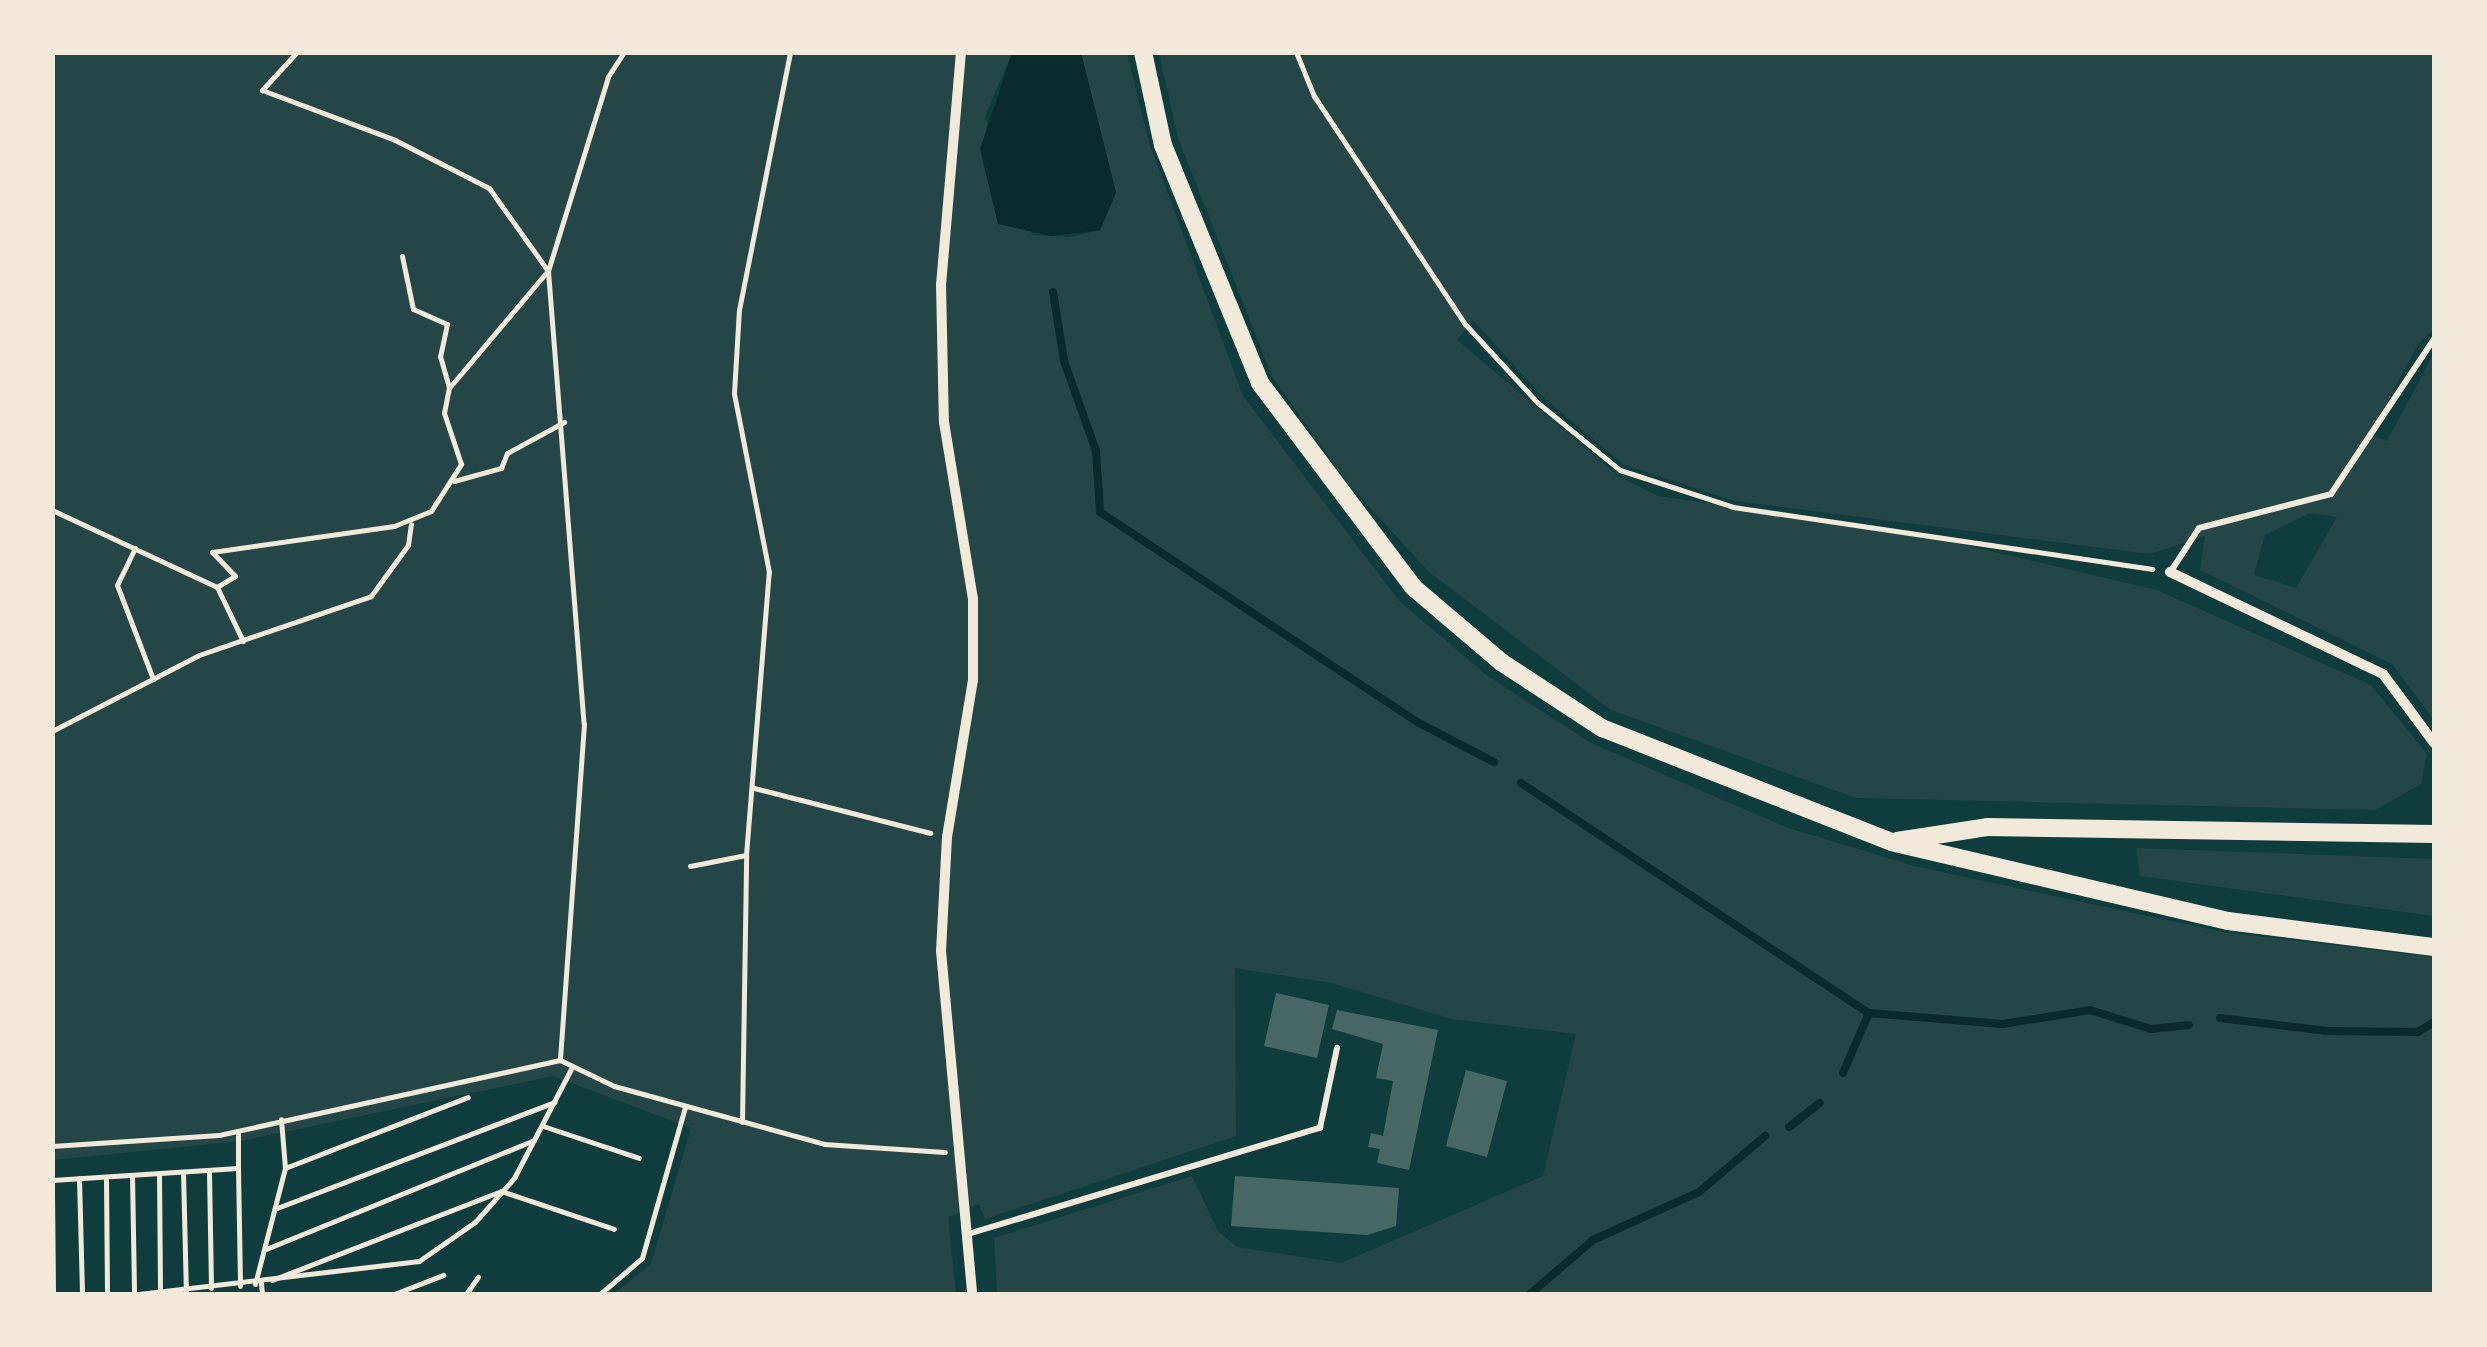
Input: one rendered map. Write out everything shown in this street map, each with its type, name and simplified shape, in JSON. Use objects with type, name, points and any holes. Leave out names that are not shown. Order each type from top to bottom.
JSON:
[{"type":"main road","points":[[1143,52],[1164,145],[1260,383],[1413,587],[1501,662],[1602,728],[1891,842],[2228,921],[2434,947]]},
{"type":"main road","points":[[1891,842],[1987,827],[2434,834]]},
{"type":"street","points":[[961,52],[942,304],[944,422],[973,599],[973,680],[947,837],[942,951],[952,1152],[972,1294]]},
{"type":"street","points":[[2170,572],[2383,674],[2434,743]]},
{"type":"lane","points":[[2170,572],[2198,528],[2331,494],[2434,339]]},
{"type":"lane","points":[[966,1234],[1320,1128],[1337,1048]]},
{"type":"path","points":[[297,52],[262,90],[395,140],[488,188],[548,271],[553,385],[564,422],[584,724],[560,1060]]},
{"type":"path","points":[[218,587],[235,576],[212,552],[411,522],[454,481],[460,464],[444,414],[450,388],[548,271],[624,52]]},
{"type":"path","points":[[742,1122],[746,854],[768,572],[734,392],[739,310],[790,52]]},
{"type":"path","points":[[1296,52],[1314,96],[1464,324],[1538,403],[1620,470],[1733,507],[1915,527],[2170,572]]},
{"type":"path","points":[[402,256],[413,309],[447,324],[440,356],[450,388]]},
{"type":"path","points":[[454,481],[502,468],[507,453],[564,422]]},
{"type":"path","points":[[52,510],[218,587],[243,641]]},
{"type":"path","points":[[52,731],[154,678],[243,641],[372,596],[408,545],[411,522]]},
{"type":"path","points":[[135,548],[117,585],[154,678]]},
{"type":"path","points":[[754,788],[947,837]]},
{"type":"path","points":[[690,866],[746,854]]},
{"type":"path","points":[[560,1060],[571,1070],[824,1144],[952,1152]]},
{"type":"path","points":[[52,1146],[238,1130],[560,1060]]},
{"type":"path","points":[[132,1175],[136,1294],[243,1286],[419,1261],[501,1192],[537,1139],[571,1070]]},
{"type":"path","points":[[285,1168],[468,1096]]},
{"type":"path","points":[[277,1208],[555,1102]]},
{"type":"path","points":[[600,1294],[642,1258],[685,1106]]},
{"type":"path","points":[[262,1294],[266,1249],[285,1168],[280,1119]]},
{"type":"path","points":[[543,1126],[639,1158]]},
{"type":"path","points":[[238,1130],[245,1294]]},
{"type":"path","points":[[266,1249],[537,1139]]},
{"type":"path","points":[[52,1180],[238,1168]]},
{"type":"path","points":[[209,1170],[211,1288]]},
{"type":"path","points":[[183,1172],[186,1290]]},
{"type":"path","points":[[158,1173],[160,1293]]},
{"type":"path","points":[[106,1176],[107,1294]]},
{"type":"path","points":[[79,1178],[82,1294]]},
{"type":"path","points":[[260,1283],[501,1192],[614,1229]]},
{"type":"path","points":[[52,1194],[53,1294]]},
{"type":"path","points":[[394,1294],[443,1275]]},
{"type":"path","points":[[466,1294],[478,1277]]},
{"type":"shaded area","points":[[53,53],[1012,53],[985,117],[1032,235],[1069,237],[1100,230],[1116,193],[1081,53],[1127,53],[1149,143],[1243,396],[1400,602],[1489,677],[1591,743],[1788,828],[1914,866],[2223,932],[2434,957],[2434,1294],[997,1294],[994,1238],[1192,1176],[1218,1231],[1237,1247],[1341,1263],[1543,1176],[1576,1034],[1452,1019],[1332,983],[1235,968],[1236,1136],[985,1219],[979,1204],[948,1217],[956,1294],[614,1294],[651,1264],[691,1128],[553,1076],[241,1141],[53,1160]]},
{"type":"shaded area","points":[[1012,53],[1081,53],[1116,193],[1100,230],[1051,236],[998,224],[980,149]]},
{"type":"shaded area","points":[[1159,53],[2434,53],[2434,329],[2418,344],[2370,435],[2387,441],[2434,353],[2434,720],[2392,664],[2200,570],[2205,536],[2150,554],[1735,501],[1624,465],[1542,396],[1473,320],[1457,340],[1618,476],[1658,496],[1914,533],[2157,590],[2371,685],[2427,754],[2421,784],[2375,810],[1856,798],[1611,710],[1429,572],[1346,481],[1272,376],[1178,138]],"holes":[[[2310,513],[2337,517],[2296,588],[2254,575],[2265,535]]]},
{"type":"shaded area","points":[[2136,848],[2434,859],[2434,916],[2140,876]]},
{"type":"building","points":[[1276,993],[1329,1005],[1317,1058],[1264,1046]]},
{"type":"building","points":[[1337,1010],[1438,1030],[1409,1170],[1377,1163],[1380,1149],[1368,1147],[1371,1133],[1383,1136],[1393,1081],[1376,1078],[1383,1044],[1332,1029]]},
{"type":"building","points":[[1466,1070],[1507,1081],[1487,1157],[1446,1146]]},
{"type":"building","points":[[1235,1176],[1399,1188],[1396,1226],[1367,1235],[1231,1226]]},
{"type":"waterway","points":[[1053,292],[1064,361],[1096,451],[1100,512],[1417,722],[1494,762]]},
{"type":"waterway","points":[[1521,783],[1869,1013],[2003,1024],[2090,1010],[2151,1029],[2189,1025]]},
{"type":"waterway","points":[[1843,1073],[1869,1013]]},
{"type":"waterway","points":[[2220,1018],[2327,1031],[2418,1032],[2434,1022]]},
{"type":"waterway","points":[[1789,1127],[1820,1103]]},
{"type":"waterway","points":[[1530,1294],[1593,1240],[1699,1192],[1765,1136]]}]
